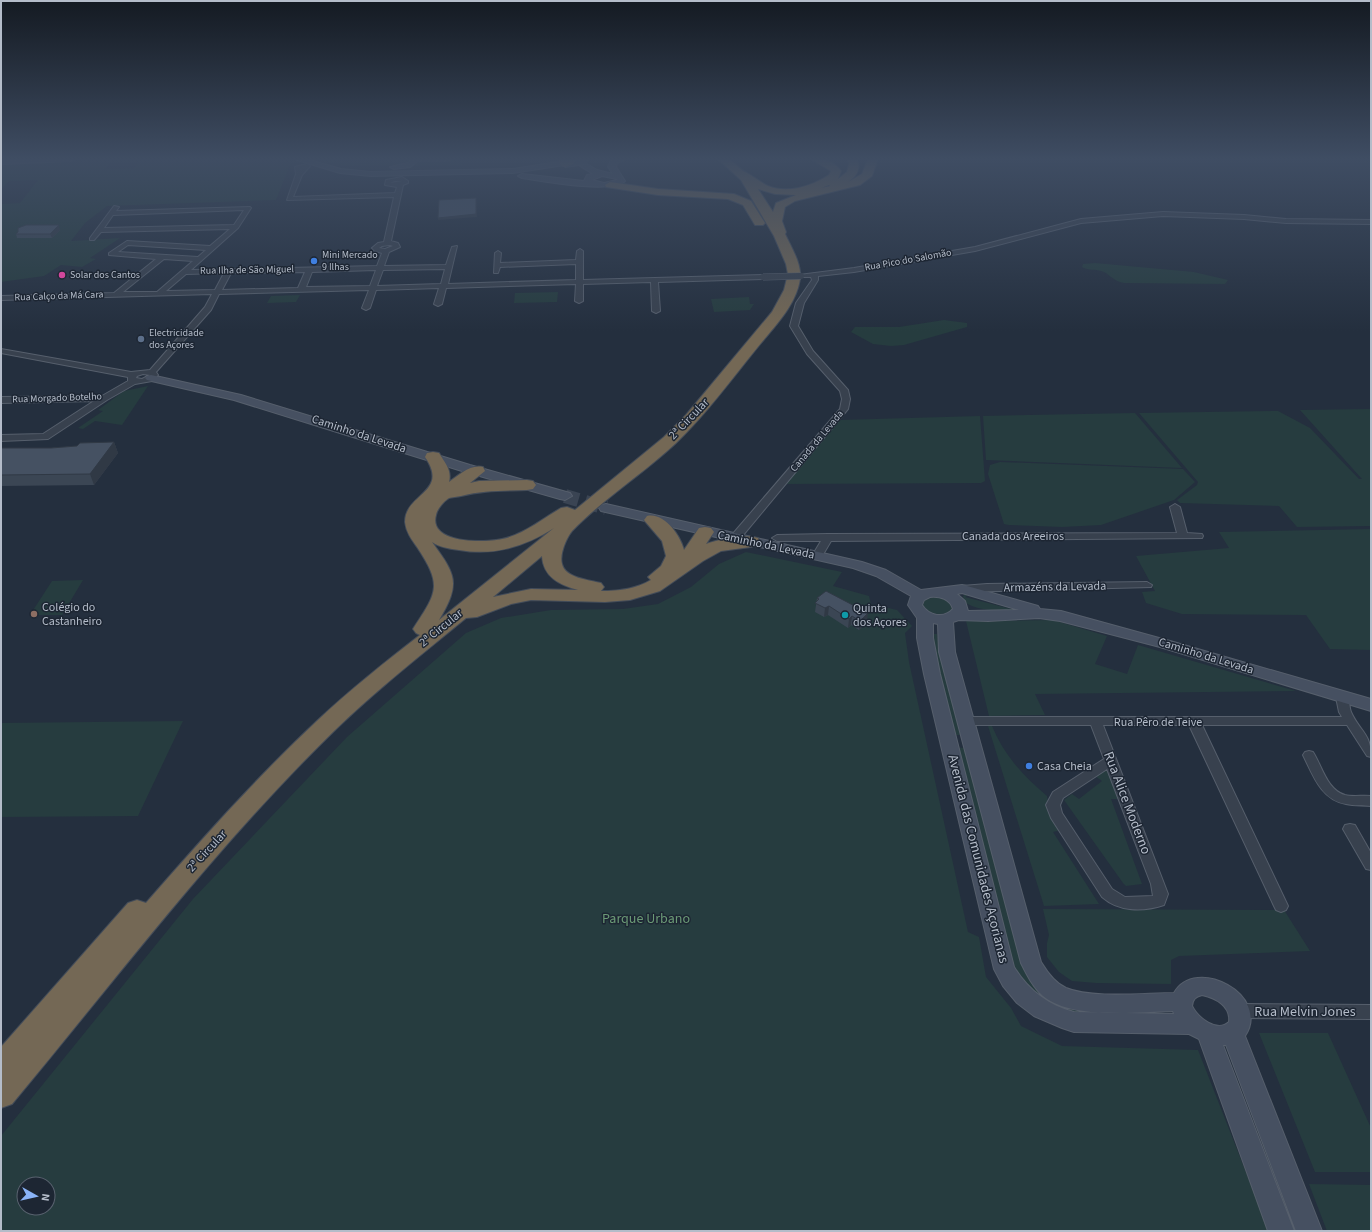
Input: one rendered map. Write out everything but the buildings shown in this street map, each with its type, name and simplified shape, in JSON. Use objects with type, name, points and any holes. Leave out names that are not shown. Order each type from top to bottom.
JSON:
[{"type":"highway","points":[[754,216],[765,234],[776,240],[777,216]]},
{"type":"highway","name":"2ª Circular","points":[[761,216],[776,240]]},
{"type":"highway","name":"2ª Circular","points":[[1,1069],[173,869],[307,728],[428,631],[513,571],[570,508],[670,440],[692,418],[778,314],[789,293],[794,274],[765,216]]},
{"type":"highway","points":[[433,457],[439,464],[443,473],[437,495],[427,514],[426,522],[432,535],[441,540],[460,546],[489,547],[502,545],[532,532],[570,508]]},
{"type":"highway","points":[[437,495],[471,469]]},
{"type":"highway","points":[[428,631],[444,585],[442,570],[433,555],[423,544],[414,524],[416,513],[427,499],[437,495],[479,486],[527,485]]},
{"type":"highway","points":[[570,508],[561,535],[550,558],[552,565],[559,574],[570,582],[601,588],[620,588],[651,581],[714,547],[743,540]]},
{"type":"highway","points":[[653,520],[671,538],[675,546],[676,568]]},
{"type":"highway","points":[[428,631],[488,604],[509,598],[538,594],[598,597],[622,596],[642,592],[657,586],[676,568],[699,530]]},
{"type":"highway","name":"2ª Circular","points":[[1,1094],[188,870],[268,784],[333,720],[428,631]]},
{"type":"street","points":[[92,239],[109,216]]},
{"type":"street","points":[[160,293],[236,227],[242,216]]},
{"type":"street","points":[[387,243],[393,216]]},
{"type":"street","name":"Rua Pico do Salomão","points":[[443,287],[814,275],[854,270],[976,249],[1081,220],[1129,216]]},
{"type":"street","name":"Rua Pico do Salomão","points":[[1230,216],[1286,221],[1371,222]]},
{"type":"street","points":[[99,230],[122,232],[236,227]]},
{"type":"street","points":[[199,260],[111,254],[126,243],[213,248]]},
{"type":"street","points":[[387,243],[394,244],[397,247],[386,251],[377,250],[374,248],[377,245],[387,243]]},
{"type":"street","points":[[154,257],[170,245]]},
{"type":"street","points":[[171,258],[186,246]]},
{"type":"street","points":[[438,304],[455,247]]},
{"type":"street","points":[[366,308],[386,251]]},
{"type":"street","points":[[579,301],[580,251]]},
{"type":"street","points":[[498,253],[496,269],[580,262]]},
{"type":"street","points":[[118,294],[162,257]]},
{"type":"street","points":[[414,267],[417,260]]},
{"type":"street","name":"Rua Ilha de São Miguel","points":[[186,272],[449,267]]},
{"type":"street","points":[[301,290],[310,269]]},
{"type":"street","points":[[1,351],[142,381],[151,375],[208,308],[229,271]]},
{"type":"street","name":"Canada da Levada","points":[[743,540],[844,409],[846,404],[844,390],[840,383],[810,352],[794,326],[794,321],[800,303],[815,280],[814,275]]},
{"type":"street","points":[[654,280],[656,311]]},
{"type":"street","name":"Rua Calço da Má Cara","points":[[1,298],[443,287]]},
{"type":"street","name":"Caminho da Levada","points":[[151,375],[237,397],[527,485],[570,508]]},
{"type":"street","name":"Rua Morgado Botelho","points":[[1,400],[104,398],[133,378]]},
{"type":"street","points":[[1,438],[45,437],[104,398]]},
{"type":"street","points":[[1175,507],[1183,536]]},
{"type":"street","name":"Caminho da Levada","points":[[606,508],[874,570],[927,593],[948,594],[956,605],[1002,614],[1039,613],[1077,620],[1158,642],[1371,705]]},
{"type":"street","name":"Canada dos Areeiros","points":[[776,538],[1198,536]]},
{"type":"street","points":[[817,556],[828,537]]},
{"type":"street","name":"Armazéns da Levada","points":[[956,605],[988,587],[1147,586]]},
{"type":"street","points":[[927,593],[917,598],[915,605],[925,616],[956,605]]},
{"type":"street","name":"Caminho da Levada","points":[[956,605],[1027,606],[1039,613]]},
{"type":"street","name":"Avenida das Comunidades Açorianas","points":[[956,605],[947,652],[1029,955],[1037,975],[1045,985],[1061,996],[1081,1002],[1182,1002]]},
{"type":"street","name":"Avenida das Comunidades Açorianas","points":[[925,616],[925,638],[932,674],[1004,970],[1012,984],[1025,998],[1041,1010],[1057,1018],[1074,1022],[1200,1029],[1221,1036],[1233,1034]]},
{"type":"street","points":[[1342,697],[1345,712],[1371,753]]},
{"type":"street","name":"Rua Pêro de Teive","points":[[965,721],[1350,721]]},
{"type":"street","name":"Rua Alice Moderno","points":[[1096,722],[1111,760],[1158,884],[1161,894],[1159,901],[1126,904],[1114,900],[1107,893],[1056,814],[1054,805],[1058,796],[1111,760]]},
{"type":"street","points":[[1194,722],[1281,906]]},
{"type":"street","points":[[1309,756],[1328,790],[1334,796],[1343,799],[1371,801]]},
{"type":"street","points":[[1350,829],[1371,864]]},
{"type":"street","points":[[1281,1231],[1200,1029],[1184,1013],[1182,1002],[1183,995],[1188,990],[1202,986],[1220,991],[1232,1000],[1240,1011],[1240,1027],[1233,1034],[1309,1231]]},
{"type":"street","name":"Rua Melvin Jones","points":[[1240,1011],[1371,1012]]},
{"type":"green space","points":[[1,216],[93,216],[85,223],[71,241],[120,238],[90,258],[96,259],[82,267],[61,265],[44,276],[1,282]]},
{"type":"green space","points":[[1095,263],[1194,272],[1228,280],[1225,284],[1124,283],[1116,280],[1104,272],[1082,267],[1083,264]]},
{"type":"green space","points":[[558,292],[557,302],[514,303],[515,293]]},
{"type":"green space","points":[[300,295],[296,302],[267,303],[271,296]]},
{"type":"green space","points":[[749,297],[750,304],[754,304],[750,310],[714,312],[711,299]]},
{"type":"green space","points":[[944,320],[967,323],[967,327],[904,345],[891,346],[873,344],[851,332],[855,327],[899,327]]},
{"type":"green space","points":[[148,386],[122,425],[95,421],[83,429],[78,428],[103,411],[98,410],[124,391]]},
{"type":"green space","points":[[1371,409],[1371,526],[1297,527],[1279,506],[1180,503],[1177,500],[1197,485],[1198,482],[1139,413],[1278,411],[1310,428],[1359,479],[1362,479],[1300,410]]},
{"type":"green space","points":[[1135,413],[1182,468],[986,460],[983,416]]},
{"type":"green space","points":[[980,416],[985,481],[981,483],[784,484],[840,420]]},
{"type":"green space","points":[[1000,462],[1183,469],[1195,482],[1174,500],[1101,525],[1062,527],[1009,525],[1004,524],[988,474],[990,465]]},
{"type":"green space","points":[[1371,529],[1371,650],[1330,649],[1306,615],[1182,614],[1146,603],[1142,592],[1155,591],[1136,556],[1229,548],[1219,532]]},
{"type":"green space","name":"Parque Urbano","points":[[746,552],[842,572],[833,586],[869,596],[871,604],[897,610],[912,626],[905,633],[909,662],[968,932],[979,937],[986,977],[1011,1008],[1021,1026],[1062,1046],[1198,1050],[1269,1231],[1,1231],[1,1136],[193,899],[347,737],[466,633],[501,618],[551,610],[623,609],[658,604],[691,587],[719,564]]},
{"type":"green space","points":[[83,580],[62,615],[30,615],[52,581]]},
{"type":"green space","points":[[970,594],[965,597],[1011,609],[1017,606],[1027,609],[1003,611],[986,610],[971,606],[964,602],[963,596]]},
{"type":"green space","points":[[939,596],[951,602],[953,607],[949,612],[937,614],[930,612],[922,605],[923,600]]},
{"type":"green space","points":[[1053,620],[1107,636],[1095,664],[1127,674],[1138,645],[1296,691],[1035,694],[1045,715],[989,716],[966,621]]},
{"type":"green space","points":[[930,634],[937,634],[940,653],[960,735],[952,735]]},
{"type":"green space","points":[[183,721],[138,816],[1,817],[1,723]]},
{"type":"green space","points":[[988,726],[992,726],[1008,756],[1022,773],[1047,796],[1049,811],[1061,830],[1053,832],[1099,904],[1044,906]]},
{"type":"green space","points":[[954,747],[964,748],[1019,954],[1028,978],[1043,992],[1151,1008],[1154,1014],[1085,1015],[1053,1010],[1014,975]]},
{"type":"green space","points":[[1104,769],[1107,769],[1120,799],[1111,799],[1142,884],[1126,886],[1123,883],[1064,800],[1072,794],[1079,799],[1102,781],[1095,776]]},
{"type":"green space","points":[[1043,909],[1284,910],[1310,951],[1179,956],[1171,960],[1171,984],[1096,983],[1072,981],[1059,972],[1047,957],[1047,943],[1049,935]]},
{"type":"green space","points":[[1259,1033],[1328,1033],[1371,1128],[1371,1172],[1315,1172]]},
{"type":"green space","points":[[1309,1184],[1371,1185],[1371,1231],[1327,1231]]},
{"type":"tunnel","points":[[565,496],[606,508]]},
{"type":"place","name":"Mini Mercado 9 Ilhas","points":[[314,261]]},
{"type":"place","name":"Solar dos Cantos","points":[[62,275]]},
{"type":"place","name":"Electricidade dos Açores","points":[[141,339]]},
{"type":"place","name":"Colégio do Castanheiro","points":[[34,614]]},
{"type":"place","name":"Quinta dos Açores","points":[[845,615]]},
{"type":"place","name":"Casa Cheia","points":[[1029,766]]}]
